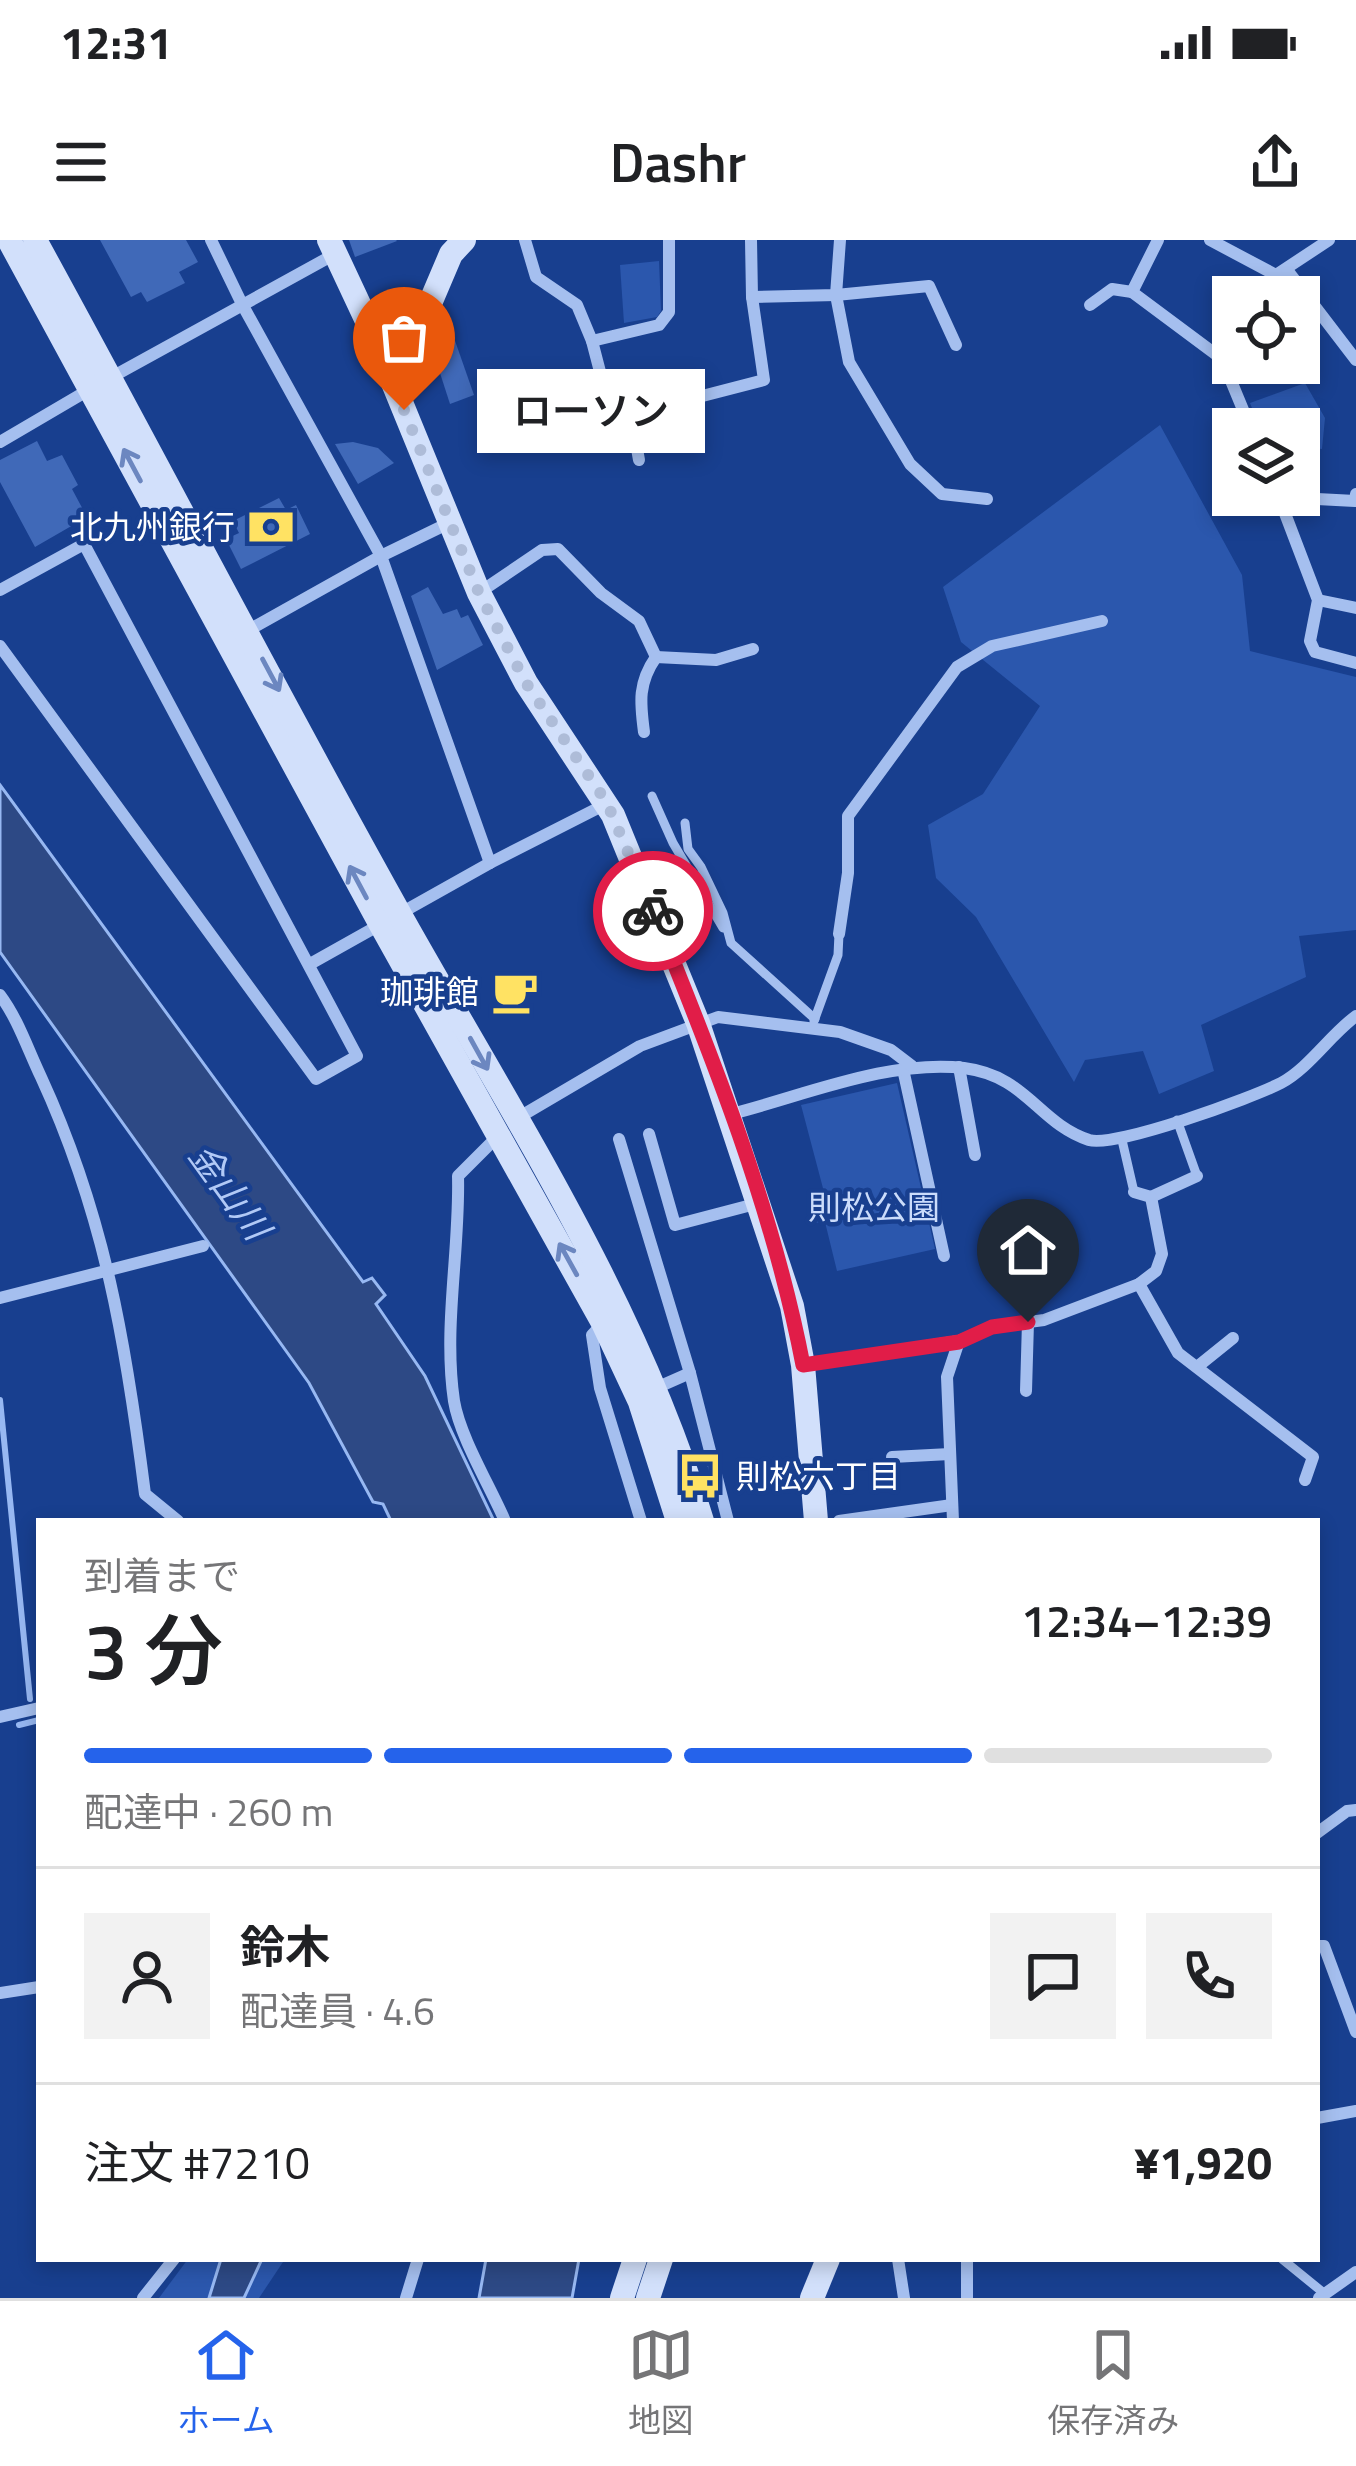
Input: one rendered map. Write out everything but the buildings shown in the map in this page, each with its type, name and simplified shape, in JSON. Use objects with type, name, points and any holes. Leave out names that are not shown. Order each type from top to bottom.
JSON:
[{"type":"street","points":[[9,240],[101,384],[247,631],[390,919]]},
{"type":"street","points":[[35,240],[101,384],[390,919],[507,1127],[621,1312],[656,1388],[701,1518]]},
{"type":"street","points":[[212,240],[242,304],[381,556],[490,862]]},
{"type":"street","points":[[373,334],[430,301],[451,254],[464,240]]},
{"type":"street","points":[[525,240],[536,278],[577,305],[610,410],[631,415],[764,380],[752,297],[752,240]]},
{"type":"street","points":[[592,341],[659,325],[669,313],[669,240]]},
{"type":"street","points":[[840,240],[836,295],[849,362],[910,464],[942,494],[987,499]]},
{"type":"street","points":[[1132,292],[1158,240]]},
{"type":"street","points":[[1210,240],[1276,275],[1329,240]]},
{"type":"street","points":[[0,442],[332,247],[373,334],[479,593],[526,683],[607,803],[698,1022],[792,1306],[803,1365],[816,1518]]},
{"type":"street","points":[[1287,271],[1356,360]]},
{"type":"street","points":[[752,297],[929,286],[956,345]]},
{"type":"street","points":[[1090,304],[1112,289],[1132,292],[1222,359],[1242,408]]},
{"type":"street","points":[[631,415],[639,460]]},
{"type":"street","points":[[1320,499],[1355,501],[1356,494]]},
{"type":"street","points":[[1286,516],[1318,600],[1310,641],[1315,652],[1356,664]]},
{"type":"street","points":[[247,631],[450,523]]},
{"type":"street","points":[[0,590],[84,544],[357,1056],[316,1079],[0,646]]},
{"type":"street","points":[[479,593],[542,550],[558,549],[639,621],[656,657]]},
{"type":"street","points":[[1318,600],[1356,608]]},
{"type":"street","points":[[839,934],[848,873],[848,816],[957,667],[992,646],[1102,621]]},
{"type":"street","points":[[656,657],[716,660],[753,650]]},
{"type":"street","points":[[644,732],[642,677],[656,657]]},
{"type":"street","points":[[310,964],[490,862],[607,803]]},
{"type":"street","points":[[0,995],[61,1119],[109,1270],[126,1346],[145,1494],[174,1518]]},
{"type":"street","points":[[731,1114],[907,1067],[958,1067],[996,1073],[1068,1130],[1092,1142],[1122,1141],[1283,1082],[1356,1016]]},
{"type":"street","points":[[504,1518],[454,1403],[451,1339],[458,1176],[507,1127],[640,1046],[718,1017],[813,1023],[891,1050],[907,1067],[944,1256]]},
{"type":"street","points":[[958,1067],[975,1155]]},
{"type":"street","points":[[507,1127],[640,1402],[677,1518]]},
{"type":"street","points":[[650,1134],[675,1225],[760,1203]]},
{"type":"street","points":[[620,1139],[727,1518]]},
{"type":"street","points":[[1134,1192],[1151,1197],[1197,1176]]},
{"type":"street","points":[[803,1365],[959,1342],[992,1327],[1044,1320],[1139,1284],[1156,1271],[1162,1254],[1151,1197]]},
{"type":"street","points":[[0,1298],[203,1246]]},
{"type":"street","points":[[1139,1284],[1178,1353],[1313,1457],[1305,1480]]},
{"type":"street","points":[[1026,1391],[1028,1322]]},
{"type":"street","points":[[603,1323],[592,1335],[601,1388],[640,1518]]},
{"type":"street","points":[[1198,1367],[1233,1338]]},
{"type":"street","points":[[952,1518],[947,1377],[959,1342]]},
{"type":"street","points":[[656,1388],[689,1373]]},
{"type":"street","points":[[892,1457],[950,1454]]},
{"type":"street","points":[[860,1518],[952,1505]]},
{"type":"street","points":[[0,1717],[36,1709]]},
{"type":"street","points":[[1320,1831],[1347,1811],[1356,1810]]},
{"type":"street","points":[[1320,1946],[1324,1946],[1356,2032]]},
{"type":"street","points":[[0,1993],[36,1987]]},
{"type":"street","points":[[1320,2117],[1356,2111]]},
{"type":"street","points":[[143,2298],[172,2262]]},
{"type":"street","points":[[406,2298],[417,2262]]},
{"type":"street","points":[[622,2298],[634,2262]]},
{"type":"street","points":[[648,2298],[660,2262]]},
{"type":"street","points":[[812,2298],[827,2262]]},
{"type":"street","points":[[898,2262],[904,2298]]},
{"type":"street","points":[[967,2262],[967,2298]]},
{"type":"street","points":[[1322,2296],[1356,2272]]},
{"type":"lane","points":[[652,796],[673,843],[731,943],[813,1023],[838,955],[839,934]]},
{"type":"lane","points":[[685,823],[688,849],[723,913],[731,943]]},
{"type":"lane","points":[[1178,1120],[1197,1176]]},
{"type":"lane","points":[[1122,1141],[1134,1192]]},
{"type":"lane","points":[[1285,2262],[1322,2296]]},
{"type":"green space","points":[[659,261],[661,311],[657,317],[624,323],[620,265]]},
{"type":"green space","points":[[1306,384],[1319,408],[1252,408],[1250,403]]},
{"type":"green space","points":[[1320,409],[1325,418],[1320,449]]},
{"type":"green space","points":[[1160,425],[1242,575],[1250,651],[1356,677],[1356,930],[1299,936],[1306,977],[1201,1025],[1214,1071],[1159,1094],[1143,1051],[1085,1060],[1074,1082],[976,917],[936,878],[928,825],[983,794],[1040,706],[961,642],[943,587]]},
{"type":"green space","name":"則松公園","points":[[897,1083],[935,1249],[837,1271],[825,1222],[812,1223],[807,1196],[824,1192],[801,1105]]},
{"type":"green space","points":[[186,2262],[283,2262],[259,2298],[159,2298]]},
{"type":"water","name":"金山川","points":[[0,785],[363,1282],[372,1278],[385,1295],[376,1304],[425,1376],[493,1518],[390,1518],[383,1504],[373,1502],[309,1383],[0,952]]},
{"type":"water","points":[[220,2262],[261,2262],[244,2298],[209,2298]]},
{"type":"water","points":[[485,2262],[578,2262],[572,2298],[479,2298]]},
{"type":"waterway","points":[[0,1400],[30,1699]]},
{"type":"waterway","points":[[19,1725],[36,1721]]},
{"type":"way so far","points":[[404,410],[479,593],[526,683],[607,803],[653,911]]},
{"type":"place","name":"ローソン","points":[[404,410]]},
{"type":"place","name":"北九州銀行","points":[[271,527]]},
{"type":"place","name":"珈琲館","points":[[515,992]]},
{"type":"place","name":"則松六丁目","points":[[700,1476]]},
{"type":"route","points":[[653,911],[746,1158],[792,1306],[803,1365],[959,1342],[992,1327],[1028,1322]]}]
